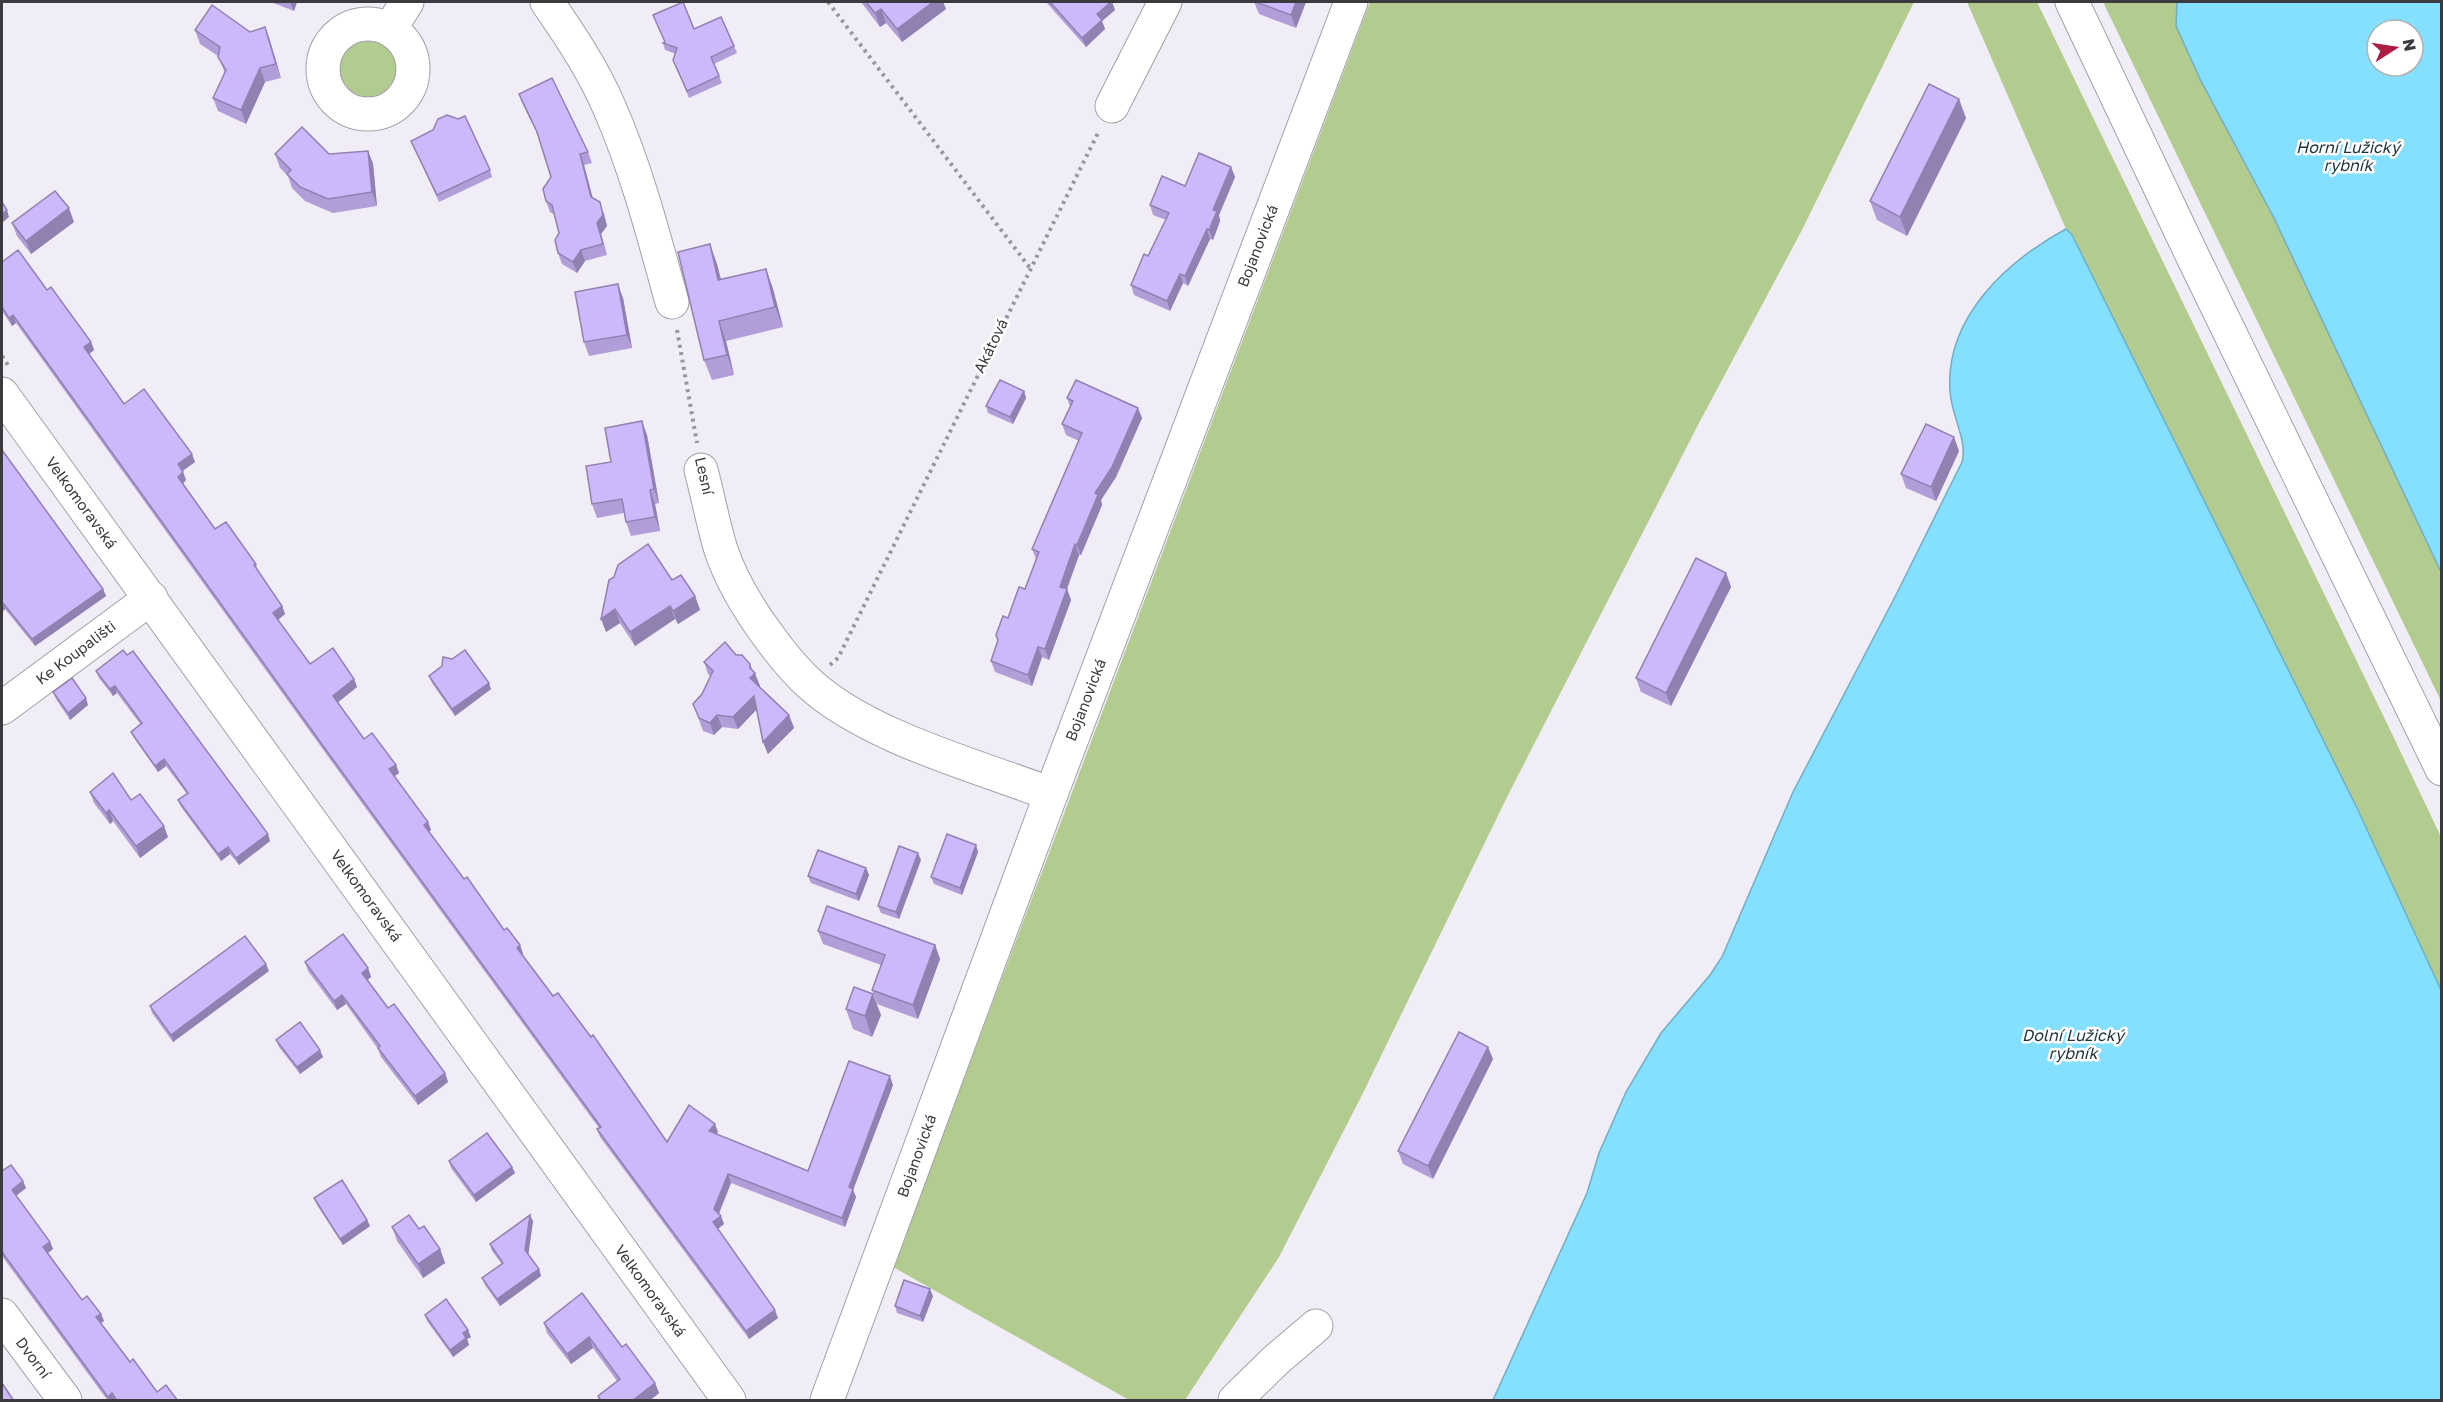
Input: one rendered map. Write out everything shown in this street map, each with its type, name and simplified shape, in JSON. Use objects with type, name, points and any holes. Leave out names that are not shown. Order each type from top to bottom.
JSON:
[{"type":"street","points":[[390,29],[407,2]]},
{"type":"street","points":[[547,2],[570,34],[610,107],[637,180],[672,302]]},
{"type":"street","points":[[1112,106],[1165,2]]},
{"type":"street","name":"Bojanovická","points":[[827,1401],[1051,794],[1351,2]]},
{"type":"street","points":[[2072,2],[2193,257],[2442,769]]},
{"type":"street","name":"Velkomoravská","points":[[2,393],[729,1401]]},
{"type":"street","name":"Lesní","points":[[701,470],[722,550],[737,585],[754,617],[783,656],[811,685],[844,709],[898,737],[1051,794]]},
{"type":"street","name":"Ke Koupališti","points":[[2,708],[151,598]]},
{"type":"street","name":"Dvorní","points":[[2,1315],[65,1401]]},
{"type":"street","points":[[1235,1401],[1276,1360],[1316,1326]]},
{"type":"path","points":[[828,2],[1030,268]]},
{"type":"path","name":"Akátová","points":[[811,685],[838,658],[1112,106]]},
{"type":"path","name":"Lesní","points":[[672,302],[701,470]]},
{"type":"green space","points":[[1370,2],[1914,2],[1802,230],[1699,423],[1508,795],[1362,1095],[1279,1257],[1185,1400],[1129,1400],[893,1267]]},
{"type":"green space","points":[[1967,2],[2037,2],[2394,738],[2441,837],[2441,990],[2357,808],[2072,235],[2066,229]]},
{"type":"green space","points":[[2103,2],[2177,2],[2176,26],[2200,79],[2274,218],[2441,572],[2441,701]]},
{"type":"green space","points":[[369,31],[384,34],[396,42],[404,54],[407,69],[404,84],[396,96],[384,104],[369,107],[354,104],[342,96],[334,84],[331,69],[334,54],[342,42],[354,34]]},
{"type":"water","name":"Horní Lužický rybník","points":[[2177,2],[2441,2],[2441,572],[2274,218],[2200,79],[2176,26]]},
{"type":"water","name":"Dolní Lužický rybník","points":[[2066,229],[2072,235],[2357,808],[2441,990],[2441,1400],[1493,1400],[1587,1193],[1599,1153],[1626,1092],[1661,1033],[1710,975],[1722,957],[1793,792],[1897,593],[1962,462],[1963,445],[1951,400],[1951,364],[1958,339],[1969,316],[1984,294],[2022,257]]},
{"type":"building","points":[[683,2],[694,29],[721,17],[734,46],[711,57],[719,76],[687,91],[673,60],[677,48],[663,43],[665,42],[653,15]]},
{"type":"building","points":[[866,2],[933,2],[897,29],[881,9],[875,13]]},
{"type":"building","points":[[1050,2],[1111,2],[1097,14],[1102,20],[1082,38]]},
{"type":"building","points":[[1256,2],[1296,2],[1291,15]]},
{"type":"building","points":[[212,5],[250,32],[265,27],[276,64],[260,68],[241,110],[213,98],[226,70],[218,57],[220,47],[195,30]]},
{"type":"building","points":[[552,78],[588,152],[580,154],[591,197],[600,202],[603,215],[597,223],[603,244],[581,250],[573,262],[558,253],[555,240],[559,233],[552,205],[546,201],[543,189],[551,177],[537,132],[519,94]]},
{"type":"building","points":[[1929,84],[1959,99],[1900,217],[1870,201]]},
{"type":"building","points":[[447,115],[458,119],[465,116],[490,170],[437,195],[411,141],[433,130],[438,119]]},
{"type":"building","points":[[302,127],[329,154],[368,151],[372,192],[328,199],[300,187],[287,174],[291,170],[275,154]]},
{"type":"building","points":[[1199,153],[1231,167],[1213,210],[1217,211],[1209,230],[1207,229],[1185,276],[1180,274],[1167,301],[1131,285],[1144,254],[1148,256],[1169,213],[1150,205],[1162,176],[1185,186]]},
{"type":"building","points":[[55,191],[69,208],[26,241],[12,223]]},
{"type":"building","points":[[2,202],[7,210],[2,214]]},
{"type":"building","points":[[710,244],[718,280],[766,269],[775,307],[719,321],[727,355],[704,360],[678,252]]},
{"type":"building","points":[[18,250],[47,290],[51,287],[91,342],[84,347],[124,404],[144,389],[192,454],[178,464],[183,472],[178,477],[215,529],[226,522],[256,564],[254,565],[282,606],[273,613],[310,664],[333,648],[354,679],[333,696],[364,739],[372,733],[396,765],[389,769],[428,822],[424,825],[464,879],[467,877],[504,930],[507,928],[520,945],[517,948],[553,996],[558,993],[591,1037],[593,1035],[667,1142],[689,1105],[715,1124],[709,1131],[808,1171],[849,1061],[890,1076],[849,1187],[853,1189],[842,1218],[728,1174],[714,1209],[721,1216],[713,1222],[775,1310],[746,1331],[597,1129],[601,1127],[13,315],[9,318],[2,307],[2,262]]},
{"type":"building","points":[[618,284],[627,335],[584,342],[575,292]]},
{"type":"building","points":[[1000,380],[1024,391],[1010,417],[986,406]]},
{"type":"building","points":[[1076,380],[1138,408],[1112,467],[1095,493],[1098,495],[1077,545],[1075,544],[1060,587],[1067,589],[1045,649],[1038,647],[1028,675],[991,661],[998,640],[996,635],[1003,616],[1008,618],[1019,587],[1025,589],[1039,552],[1032,549],[1082,433],[1062,424],[1073,401],[1067,398]]},
{"type":"building","points":[[642,421],[654,489],[650,490],[655,517],[626,522],[622,499],[592,504],[586,466],[611,462],[605,428]]},
{"type":"building","points":[[1926,424],[1954,437],[1931,487],[1901,474]]},
{"type":"building","points":[[2,450],[103,589],[32,639],[2,604]]},
{"type":"building","points":[[648,544],[672,580],[681,575],[695,596],[673,611],[670,606],[630,632],[615,609],[601,619],[609,580],[614,577],[618,565]]},
{"type":"building","points":[[1696,558],[1726,573],[1666,693],[1636,678]]},
{"type":"building","points":[[725,642],[736,655],[742,655],[750,664],[750,668],[755,673],[750,678],[789,715],[763,742],[754,696],[733,717],[717,715],[710,723],[699,718],[693,704],[702,694],[713,671],[704,662]]},
{"type":"building","points":[[123,650],[127,655],[133,651],[268,834],[236,858],[228,847],[218,854],[178,800],[188,793],[164,759],[155,766],[131,732],[142,723],[115,686],[110,689],[96,671]]},
{"type":"building","points":[[465,650],[489,683],[452,709],[429,676],[442,666],[443,657],[452,659]]},
{"type":"building","points":[[72,678],[86,698],[68,713],[53,692]]},
{"type":"building","points":[[113,773],[131,800],[140,794],[164,826],[136,846],[109,810],[106,813],[90,792]]},
{"type":"building","points":[[947,834],[976,845],[960,888],[931,877]]},
{"type":"building","points":[[899,846],[918,853],[896,912],[878,906]]},
{"type":"building","points":[[818,850],[866,868],[856,894],[808,876]]},
{"type":"building","points":[[827,906],[935,945],[913,1005],[872,990],[885,955],[818,931]]},
{"type":"building","points":[[343,934],[368,968],[362,973],[388,1008],[394,1004],[445,1073],[415,1096],[378,1048],[380,1046],[342,995],[334,1001],[305,962]]},
{"type":"building","points":[[245,936],[266,964],[171,1035],[150,1006]]},
{"type":"building","points":[[854,987],[873,994],[865,1016],[846,1009]]},
{"type":"building","points":[[300,1022],[320,1050],[297,1067],[276,1040]]},
{"type":"building","points":[[1459,1032],[1488,1047],[1428,1166],[1398,1151]]},
{"type":"building","points":[[487,1133],[512,1167],[474,1195],[449,1161]]},
{"type":"building","points":[[11,1165],[23,1181],[12,1190],[50,1242],[43,1247],[82,1300],[87,1296],[101,1314],[96,1317],[130,1362],[133,1359],[157,1392],[166,1385],[178,1401],[117,1401],[112,1393],[108,1397],[2,1252],[2,1171]]},
{"type":"building","points":[[342,1180],[367,1220],[340,1239],[314,1198]]},
{"type":"building","points":[[409,1215],[419,1229],[424,1226],[440,1249],[418,1264],[392,1227]]},
{"type":"building","points":[[530,1215],[525,1250],[539,1269],[497,1299],[482,1278],[503,1263],[490,1244]]},
{"type":"building","points":[[904,1280],[930,1289],[920,1316],[895,1306]]},
{"type":"building","points":[[582,1293],[622,1347],[626,1344],[655,1383],[632,1401],[601,1401],[598,1396],[620,1379],[589,1337],[567,1354],[544,1323]]},
{"type":"building","points":[[446,1299],[468,1330],[463,1333],[466,1338],[450,1350],[425,1315]]},
{"type":"building","points":[[2,1383],[14,1401],[2,1401]]}]
